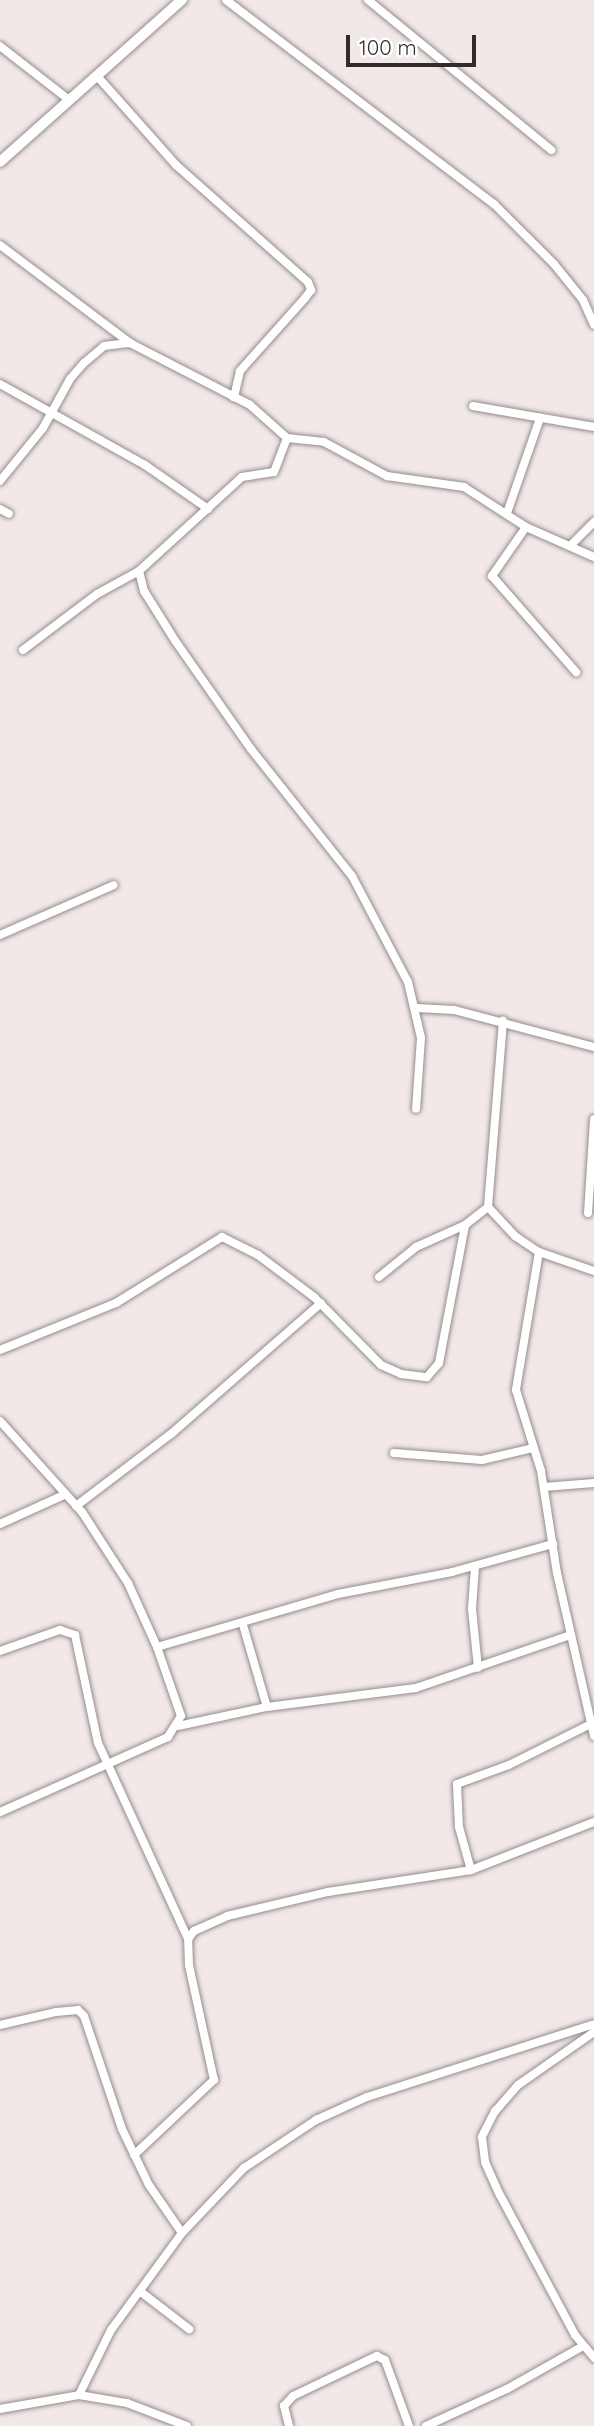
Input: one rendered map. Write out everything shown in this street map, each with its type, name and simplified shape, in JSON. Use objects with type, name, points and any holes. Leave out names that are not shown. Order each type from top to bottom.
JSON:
[{"type":"main road","points":[[0,162],[182,0]]},
{"type":"street","points":[[226,0],[494,204],[554,264],[583,300],[594,325]]},
{"type":"street","points":[[368,0],[551,150]]},
{"type":"street","points":[[0,46],[69,100]]},
{"type":"street","points":[[97,76],[176,165],[308,282],[311,290],[305,298],[240,371],[234,397]]},
{"type":"street","points":[[0,245],[130,342],[234,397],[286,438],[324,442],[387,476],[464,487],[526,527],[594,557]]},
{"type":"street","points":[[0,481],[52,414],[70,379],[93,354],[104,346],[130,342]]},
{"type":"street","points":[[0,384],[145,465],[208,509]]},
{"type":"street","points":[[472,406],[594,427]]},
{"type":"street","points":[[507,513],[540,418]]},
{"type":"street","points":[[23,650],[97,594],[139,571],[242,477],[274,472],[286,438]]},
{"type":"street","points":[[0,509],[9,514]]},
{"type":"street","points":[[571,545],[594,522]]},
{"type":"street","points":[[526,527],[492,576],[576,672]]},
{"type":"street","points":[[139,571],[144,591],[176,642],[251,749],[352,876],[408,982],[417,1009],[421,1038],[416,1109]]},
{"type":"street","points":[[0,935],[114,885]]},
{"type":"street","points":[[417,1009],[454,1010],[594,1046]]},
{"type":"street","points":[[379,1277],[416,1247],[465,1225],[488,1207],[503,1021]]},
{"type":"street","points":[[588,1213],[594,1119]]},
{"type":"street","points":[[488,1207],[516,1236],[540,1252],[594,1271]]},
{"type":"street","points":[[0,1350],[106,1309],[222,1237],[258,1255],[321,1303],[381,1365],[401,1374],[427,1377],[436,1372],[465,1225]]},
{"type":"street","points":[[540,1252],[516,1377],[518,1404],[544,1487],[553,1544],[594,1736]]},
{"type":"street","points":[[76,1506],[171,1434],[321,1303]]},
{"type":"street","points":[[0,1421],[76,1506],[128,1583],[157,1647],[181,1716],[178,1726],[168,1737],[0,1812]]},
{"type":"street","points":[[394,1453],[482,1460],[533,1448]]},
{"type":"street","points":[[544,1487],[594,1483]]},
{"type":"street","points":[[0,1524],[66,1494]]},
{"type":"street","points":[[157,1647],[243,1625],[338,1594],[475,1567],[553,1544]]},
{"type":"street","points":[[475,1567],[472,1609],[478,1668]]},
{"type":"street","points":[[243,1625],[267,1707]]},
{"type":"street","points":[[0,1651],[60,1630],[75,1635],[90,1714],[107,1766],[188,1939],[189,1965],[214,2080],[134,2155]]},
{"type":"street","points":[[178,1726],[267,1707],[393,1692],[478,1668],[572,1635]]},
{"type":"street","points":[[471,1870],[457,1817],[457,1784],[509,1765],[592,1724]]},
{"type":"street","points":[[188,1939],[206,1923],[227,1916],[327,1892],[471,1870],[594,1822]]},
{"type":"street","points":[[0,2025],[56,2012],[78,2010],[84,2016],[112,2105],[134,2155],[182,2233]]},
{"type":"street","points":[[79,2395],[111,2330],[182,2233],[244,2168],[316,2120],[367,2097],[594,2024]]},
{"type":"street","points":[[594,2032],[518,2085],[495,2111],[482,2137],[485,2162],[500,2195],[583,2346],[594,2358]]},
{"type":"street","points":[[141,2292],[189,2329]]},
{"type":"street","points":[[426,2426],[507,2389],[583,2346]]},
{"type":"street","points":[[289,2426],[284,2406],[293,2396],[377,2356],[385,2360],[409,2426]]},
{"type":"street","points":[[0,2409],[79,2395],[127,2403],[187,2426]]}]
